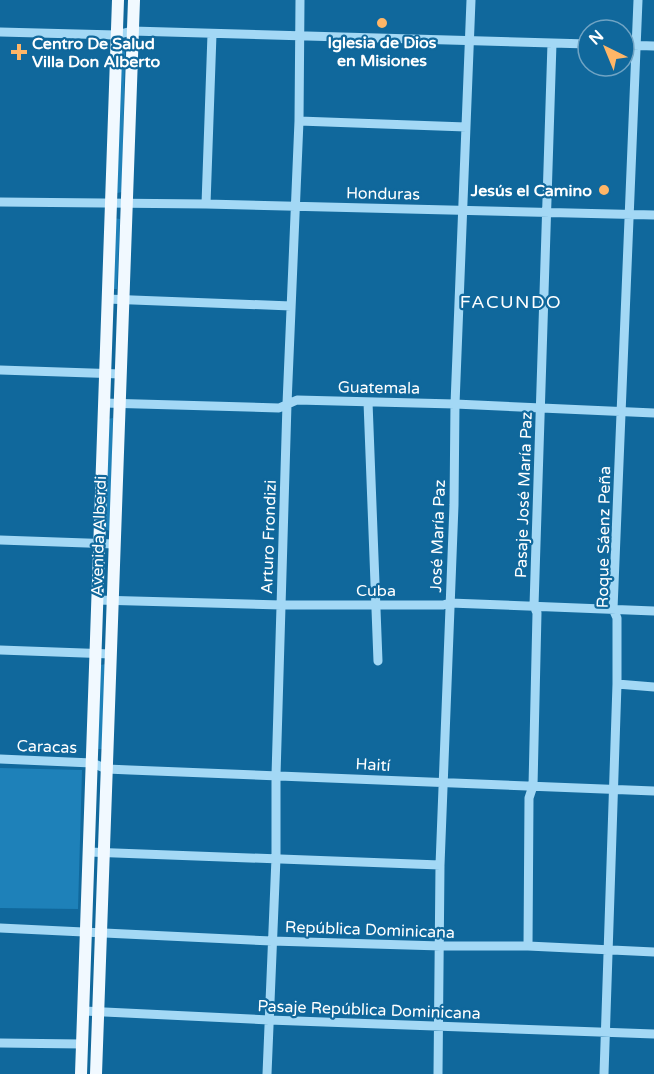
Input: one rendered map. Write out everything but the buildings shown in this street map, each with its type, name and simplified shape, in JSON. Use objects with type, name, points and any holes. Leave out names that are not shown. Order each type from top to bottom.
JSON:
[{"type":"main road","name":"Avenida Alberdi","points":[[81,1074],[118,0]]},
{"type":"main road","name":"Avenida Alberdi","points":[[96,1074],[134,0]]},
{"type":"street","name":"Arturo Frondizi","points":[[267,1074],[276,858],[276,775],[287,404],[299,121],[300,0]]},
{"type":"street","name":"José María Paz","points":[[438,1074],[440,866],[471,0]]},
{"type":"street","name":"Roque Sáenz Peña","points":[[636,45],[638,0]]},
{"type":"street","points":[[0,32],[116,35],[132,31],[576,44]]},
{"type":"street","points":[[206,204],[212,34]]},
{"type":"street","name":"Pasaje José María Paz","points":[[528,946],[530,798],[533,786],[537,613],[534,606],[552,43]]},
{"type":"street","points":[[636,45],[654,46]]},
{"type":"street","name":"Roque Sáenz Peña","points":[[604,1074],[617,684],[617,618],[613,609],[634,78]]},
{"type":"street","points":[[299,121],[466,127]]},
{"type":"street","name":"Honduras","points":[[0,202],[464,209],[654,215]]},
{"type":"street","points":[[107,299],[291,306]]},
{"type":"street","points":[[0,370],[121,374]]},
{"type":"street","name":"Guatemala","points":[[104,403],[279,408],[297,400],[654,413]]},
{"type":"street","points":[[368,402],[378,661]]},
{"type":"street","points":[[0,540],[115,544]]},
{"type":"street","name":"Cuba","points":[[97,600],[377,605],[450,603],[654,611]]},
{"type":"street","points":[[0,650],[111,654]]},
{"type":"street","points":[[617,684],[654,687]]},
{"type":"street","name":"Caracas","points":[[0,759],[92,763]]},
{"type":"street","name":"Haití","points":[[92,763],[107,769],[654,791]]},
{"type":"street","points":[[89,852],[440,866]]},
{"type":"street","name":"República Dominicana","points":[[0,928],[272,941],[528,946],[654,952]]},
{"type":"street","name":"Pasaje República Dominicana","points":[[84,1011],[654,1034]]},
{"type":"street","points":[[0,1043],[82,1044]]},
{"type":"shaded area","points":[[121,51],[125,51],[122,192],[117,193]]},
{"type":"shaded area","points":[[114,218],[120,219],[117,289],[112,289]]},
{"type":"shaded area","points":[[113,418],[110,531],[104,529],[108,419]]},
{"type":"shaded area","points":[[106,664],[102,749],[96,749],[100,665]]},
{"type":"shaded area","points":[[0,768],[82,770],[78,909],[0,908]]},
{"type":"place","name":"Iglesia de Dios en Misiones","points":[[382,23]]},
{"type":"place","name":"Centro De Salud Villa Don Alberto","points":[[19,52]]},
{"type":"place","name":"Jesús el Camino","points":[[604,190]]},
{"type":"district","name":"FACUNDO","points":[[511,302]]}]
